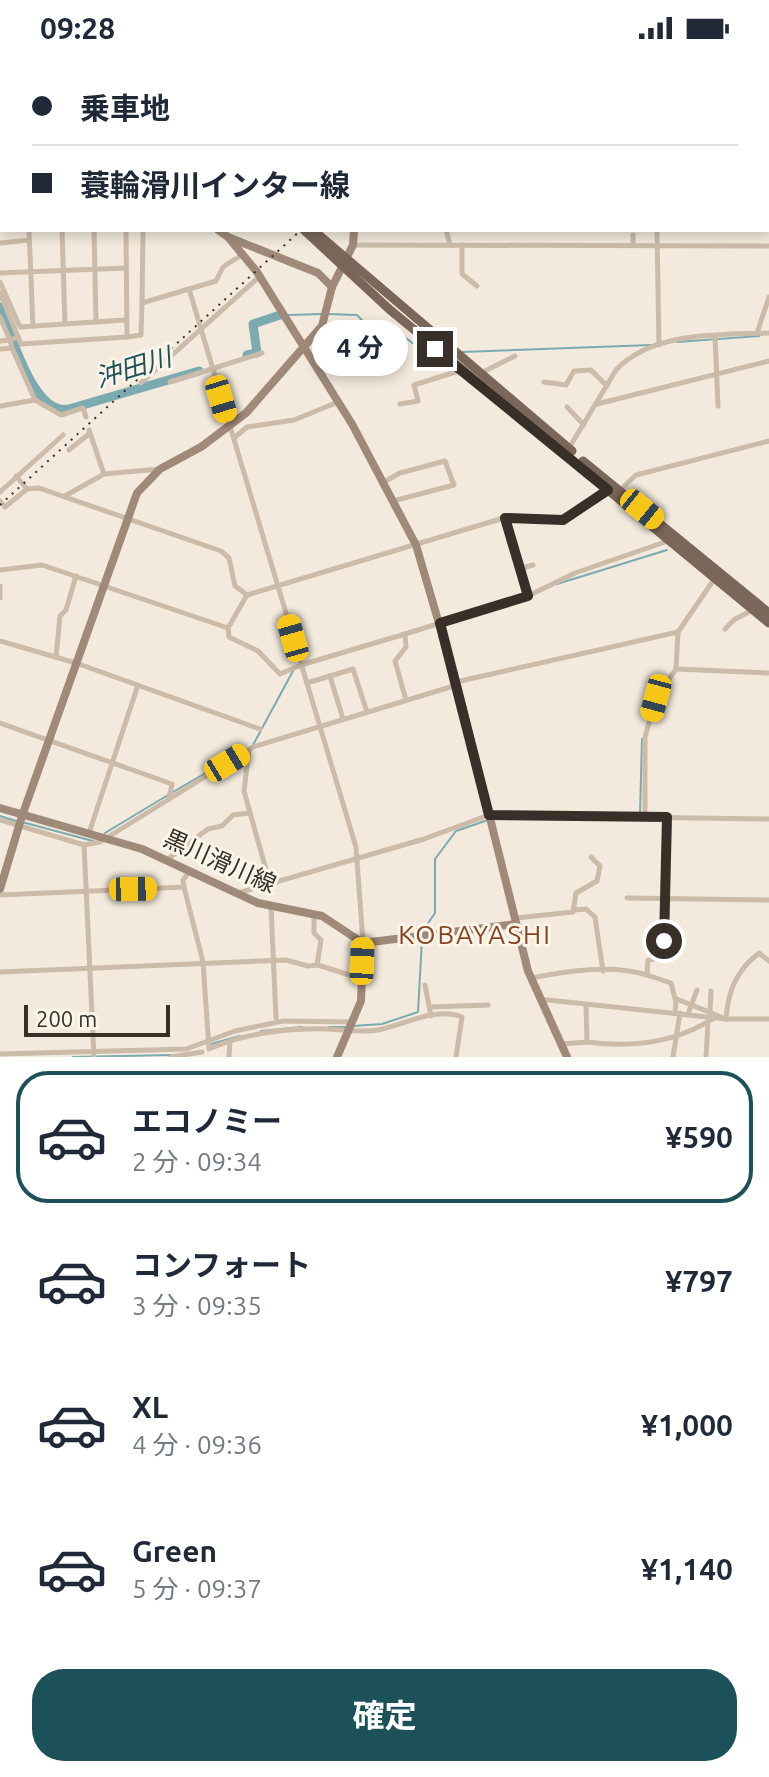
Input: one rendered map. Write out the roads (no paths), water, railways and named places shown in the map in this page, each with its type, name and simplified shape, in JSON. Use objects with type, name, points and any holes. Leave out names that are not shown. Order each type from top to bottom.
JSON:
[{"type":"main road","points":[[306,232],[718,576]]},
{"type":"main road","points":[[315,232],[344,263]]},
{"type":"main road","points":[[466,368],[480,374],[569,449],[668,541],[763,608],[769,623]]},
{"type":"street","points":[[29,232],[33,326]]},
{"type":"street","points":[[62,232],[65,324]]},
{"type":"street","points":[[94,232],[96,322]]},
{"type":"street","points":[[126,232],[127,337]]},
{"type":"street","points":[[0,293],[21,344],[141,335],[143,232]]},
{"type":"street","points":[[221,232],[318,273],[332,287]]},
{"type":"street","points":[[237,241],[239,232]]},
{"type":"street","points":[[0,889],[18,827],[137,493],[160,469],[230,428],[304,347],[326,314],[332,287],[353,245],[354,232]]},
{"type":"street","points":[[447,232],[450,245]]},
{"type":"street","points":[[657,232],[659,345]]},
{"type":"street","points":[[633,235],[633,245]]},
{"type":"street","points":[[228,237],[260,276],[338,402],[416,545],[440,623],[531,978],[567,1057]]},
{"type":"street","points":[[0,243],[29,240]]},
{"type":"street","points":[[353,245],[769,246]]},
{"type":"street","points":[[462,245],[462,274],[477,286]]},
{"type":"street","points":[[142,303],[216,281],[223,267],[243,254]]},
{"type":"street","points":[[0,273],[126,268]]},
{"type":"street","points":[[141,383],[260,276]]},
{"type":"street","points":[[0,282],[18,326],[125,320]]},
{"type":"street","points":[[189,289],[358,858],[363,943],[361,1001],[337,1057]]},
{"type":"street","points":[[757,333],[769,297]]},
{"type":"street","points":[[0,317],[35,400],[61,415],[83,408],[86,417]]},
{"type":"street","points":[[569,449],[621,365],[659,345],[683,338],[769,333]]},
{"type":"street","points":[[715,336],[718,406]]},
{"type":"street","points":[[0,341],[18,337]]},
{"type":"street","points":[[0,349],[12,348]]},
{"type":"street","points":[[170,382],[262,353]]},
{"type":"street","points":[[480,374],[515,356]]},
{"type":"street","points":[[596,404],[769,361]]},
{"type":"street","points":[[400,404],[418,401],[414,385],[466,368]]},
{"type":"street","points":[[544,382],[566,385],[574,371],[591,370],[607,386]]},
{"type":"street","points":[[0,406],[35,400]]},
{"type":"street","points":[[234,438],[247,427],[294,420],[338,402]]},
{"type":"street","points":[[567,407],[584,425]]},
{"type":"street","points":[[69,450],[90,431],[104,474]]},
{"type":"street","points":[[0,492],[63,435]]},
{"type":"street","points":[[668,541],[575,573],[528,596],[280,674],[258,651],[229,637],[228,628],[247,595],[505,518],[563,520],[636,475],[769,441]]},
{"type":"street","points":[[384,482],[400,473],[445,461],[454,485],[423,490],[393,501]]},
{"type":"street","points":[[64,496],[104,474],[160,469]]},
{"type":"street","points":[[16,476],[27,489]]},
{"type":"street","points":[[0,501],[3,510],[27,489],[39,488],[225,553],[235,586],[247,595]]},
{"type":"street","points":[[505,518],[528,596]]},
{"type":"street","points":[[0,570],[42,565],[228,628]]},
{"type":"street","points":[[519,569],[533,565]]},
{"type":"street","points":[[56,657],[60,616],[66,610],[76,576]]},
{"type":"street","points":[[645,817],[645,737],[658,691],[676,669],[678,632],[718,576]]},
{"type":"street","points":[[0,586],[0,598]]},
{"type":"street","points":[[725,629],[735,619],[763,608]]},
{"type":"street","points":[[0,820],[84,845],[94,845],[249,750],[456,684],[678,632]]},
{"type":"street","points":[[405,634],[406,647],[395,661],[406,700]]},
{"type":"street","points":[[0,641],[76,663],[260,729]]},
{"type":"street","points":[[307,683],[353,669],[367,712]]},
{"type":"street","points":[[676,669],[769,673]]},
{"type":"street","points":[[330,676],[343,719]]},
{"type":"street","points":[[89,833],[138,685]]},
{"type":"street","points":[[0,723],[172,784],[167,791],[169,798]]},
{"type":"street","points":[[249,750],[244,786],[270,884]]},
{"type":"street","name":"黒川滑川線","points":[[0,808],[107,836],[168,859],[237,894],[271,907],[315,914],[363,943]]},
{"type":"street","points":[[168,859],[208,829],[222,826],[233,815],[249,813]]},
{"type":"street","points":[[237,894],[489,815],[769,819]]},
{"type":"street","points":[[647,975],[648,960],[662,958],[667,817]]},
{"type":"street","points":[[84,845],[94,1054]]},
{"type":"street","points":[[574,910],[576,893],[597,881],[600,866],[591,857]]},
{"type":"street","points":[[191,870],[183,880],[203,962],[205,1048]]},
{"type":"street","points":[[0,895],[184,887]]},
{"type":"street","points":[[627,898],[769,900]]},
{"type":"street","points":[[271,907],[276,1018]]},
{"type":"street","points":[[363,943],[586,909],[595,917],[603,971]]},
{"type":"street","points":[[315,914],[314,933],[321,940],[317,965]]},
{"type":"street","points":[[726,1019],[732,984],[745,964],[759,953],[769,961]]},
{"type":"street","points":[[0,972],[274,960],[317,965],[362,979]]},
{"type":"street","points":[[531,978],[560,972],[633,970],[671,983],[677,1012],[673,1057]]},
{"type":"street","points":[[425,985],[425,1002],[430,1007],[431,1016]]},
{"type":"street","points":[[688,1014],[697,990]]},
{"type":"street","points":[[706,1057],[711,991]]},
{"type":"street","points":[[676,998],[710,1017]]},
{"type":"street","points":[[539,999],[726,1019],[769,1019]]},
{"type":"street","points":[[586,1004],[587,1042]]},
{"type":"street","points":[[430,1007],[488,1005]]},
{"type":"street","points":[[0,1054],[94,1054],[205,1048],[283,1021],[380,1030],[431,1016],[462,1017],[456,1057]]},
{"type":"street","points":[[561,1045],[587,1042],[651,1044],[710,1017]]},
{"type":"street","points":[[171,1057],[283,1029],[351,1027]]},
{"type":"street","points":[[229,1057],[230,1041]]},
{"type":"waterway","name":"沖田川","points":[[0,307],[26,371],[45,400],[56,408],[69,409],[199,371]]},
{"type":"waterway","points":[[288,315],[322,314]]},
{"type":"waterway","points":[[328,314],[357,315],[373,332],[403,336],[426,353],[435,353]]},
{"type":"waterway","name":"沖田川","points":[[247,355],[257,353],[253,324],[280,315]]},
{"type":"waterway","points":[[677,342],[759,336]]},
{"type":"waterway","points":[[462,352],[651,345]]},
{"type":"waterway","points":[[557,584],[667,550]]},
{"type":"waterway","points":[[253,745],[293,671]]},
{"type":"waterway","points":[[640,814],[642,739]]},
{"type":"waterway","points":[[173,792],[233,757]]},
{"type":"waterway","points":[[105,833],[168,795]]},
{"type":"waterway","points":[[0,816],[16,821]]},
{"type":"waterway","points":[[494,819],[548,818]]},
{"type":"waterway","points":[[566,819],[640,820]]},
{"type":"waterway","points":[[422,932],[435,913],[435,859],[456,831],[488,820]]},
{"type":"waterway","points":[[22,822],[93,841]]},
{"type":"waterway","points":[[353,1026],[382,1024],[418,1012],[422,939]]},
{"type":"waterway","points":[[261,1031],[302,1027]]},
{"type":"waterway","points":[[329,1027],[346,1027]]},
{"type":"waterway","points":[[211,1044],[240,1036]]},
{"type":"waterway","points":[[73,1057],[171,1055]]},
{"type":"railway","points":[[0,505],[299,232]]},
{"type":"district","name":"KOBAYASHI","points":[[475,934]]}]
